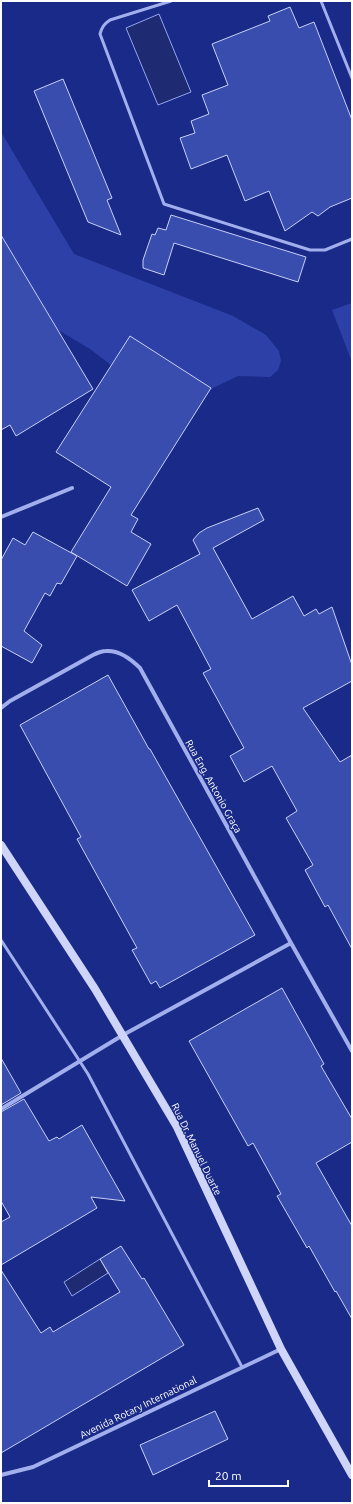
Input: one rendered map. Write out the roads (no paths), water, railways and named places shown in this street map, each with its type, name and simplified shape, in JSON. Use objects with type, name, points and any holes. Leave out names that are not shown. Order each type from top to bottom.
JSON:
[{"type":"street","points":[[1,517],[72,488]]},
{"type":"street","name":"Rua Eng. Antonio Graça","points":[[1,708],[10,701],[94,655],[106,651],[119,653],[131,659],[140,668],[352,1051]]},
{"type":"street","name":"Rua Dr. Manuel Duarte","points":[[1,845],[95,988],[177,1127],[281,1349],[352,1475]]},
{"type":"street","points":[[1,1109],[123,1034],[291,943]]},
{"type":"street","name":"Avenida Rotary International","points":[[1,1475],[33,1467],[281,1349]]},
{"type":"lane","points":[[171,1],[110,20],[101,28],[100,34],[164,204],[310,250],[325,250],[352,239]]},
{"type":"lane","points":[[321,1],[352,78]]},
{"type":"lane","points":[[1,940],[79,1061],[242,1367]]}]
